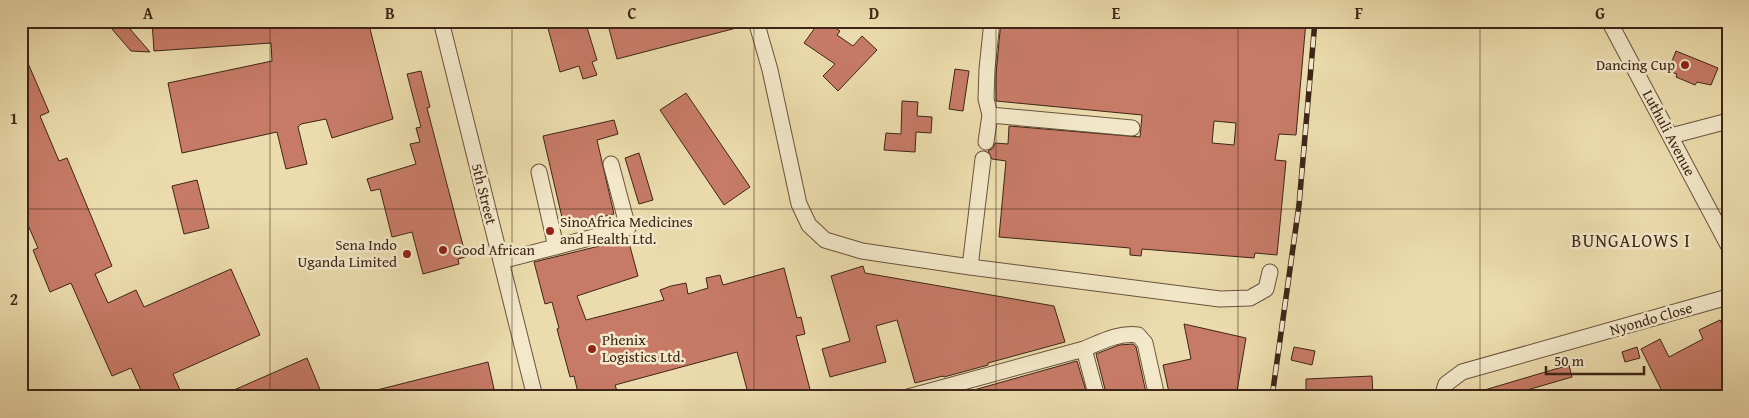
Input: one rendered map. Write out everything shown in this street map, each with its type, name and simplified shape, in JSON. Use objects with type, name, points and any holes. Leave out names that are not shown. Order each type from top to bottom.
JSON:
[{"type":"street","name":"5th Street","points":[[441,21],[535,397]]},
{"type":"street","points":[[756,21],[770,70],[799,204],[809,225],[825,240],[862,251],[970,267],[1220,299],[1250,298],[1266,289],[1270,272]]},
{"type":"street","points":[[986,142],[990,115],[986,99],[992,21]]},
{"type":"street","name":"Luthuli Avenue","points":[[1609,21],[1728,245]]},
{"type":"street","points":[[990,115],[1132,128]]},
{"type":"street","points":[[1671,136],[1728,121]]},
{"type":"street","points":[[970,267],[983,158]]},
{"type":"street","points":[[501,260],[628,228],[611,164]]},
{"type":"street","points":[[539,172],[556,247]]},
{"type":"street","name":"Nyondo Close","points":[[1442,397],[1446,384],[1462,372],[1728,297]]},
{"type":"street","points":[[908,397],[935,393],[1084,349],[1130,333],[1138,334],[1145,342],[1158,397]]},
{"type":"street","points":[[1084,349],[1097,397]]},
{"type":"building","points":[[105,21],[123,21],[150,52],[131,51]]},
{"type":"building","points":[[152,21],[291,21],[292,26],[312,21],[368,21],[393,119],[332,138],[326,119],[301,124],[298,127],[307,164],[286,169],[277,132],[182,153],[168,83],[272,61],[271,43],[154,51]]},
{"type":"building","points":[[546,21],[585,21],[597,60],[592,62],[597,75],[583,79],[579,66],[560,72]]},
{"type":"building","points":[[607,21],[747,21],[748,25],[617,59]]},
{"type":"building","points":[[820,21],[825,21],[840,31],[837,35],[853,46],[862,36],[877,50],[838,91],[823,76],[835,64],[804,43]]},
{"type":"building","points":[[1001,21],[1306,21],[1296,135],[1279,134],[1275,160],[1286,161],[1277,255],[1255,253],[1254,258],[1142,249],[1141,256],[1130,255],[1130,248],[999,237],[1006,161],[992,159],[988,151],[993,148],[995,143],[1008,144],[1009,126],[1140,137],[1142,115],[996,101],[996,74]],"holes":[[[1214,121],[1236,123],[1234,145],[1212,143]]]},
{"type":"building","points":[[21,47],[49,112],[40,116],[59,161],[67,158],[112,266],[95,274],[108,303],[136,290],[144,307],[231,269],[260,335],[173,374],[183,397],[144,397],[131,368],[112,376],[71,283],[50,292],[33,250],[38,248],[21,209]]},
{"type":"building","points":[[1676,51],[1718,68],[1711,85],[1697,82],[1695,85],[1676,77],[1677,74],[1668,71]]},
{"type":"building","points":[[955,69],[969,71],[963,111],[949,109]]},
{"type":"building","points":[[421,71],[430,107],[427,108],[466,257],[458,259],[459,264],[423,274],[412,232],[392,237],[380,189],[371,191],[367,179],[416,164],[410,144],[420,142],[416,128],[421,127],[407,74]]},
{"type":"building","points":[[686,93],[750,187],[724,205],[660,110]]},
{"type":"building","points":[[902,101],[918,102],[917,116],[932,117],[931,133],[916,132],[915,152],[884,150],[886,133],[901,134]]},
{"type":"building","points":[[614,120],[618,134],[597,140],[614,214],[564,226],[543,136]]},
{"type":"building","points":[[639,153],[653,200],[639,204],[625,158]]},
{"type":"building","points":[[197,180],[209,228],[184,234],[172,186]]},
{"type":"building","points":[[628,239],[638,276],[577,296],[586,320],[664,300],[660,290],[671,286],[686,283],[688,294],[708,288],[706,278],[720,275],[723,285],[784,268],[797,318],[801,317],[805,334],[796,336],[812,397],[749,397],[737,352],[615,385],[619,397],[579,397],[574,376],[570,377],[552,302],[545,304],[534,262]]},
{"type":"building","points":[[863,266],[865,273],[1054,306],[1065,342],[988,363],[988,365],[915,383],[897,320],[876,326],[886,362],[830,377],[822,349],[850,341],[831,276]]},
{"type":"building","points":[[1720,320],[1728,336],[1728,397],[1665,397],[1641,349],[1660,339],[1669,357],[1703,339],[1699,330]]},
{"type":"building","points":[[1184,324],[1246,338],[1236,397],[1170,397],[1163,365],[1191,359]]},
{"type":"building","points":[[1133,344],[1136,347],[1147,397],[1107,397],[1096,354],[1119,345]]},
{"type":"building","points":[[1294,347],[1315,351],[1312,365],[1291,360]]},
{"type":"building","points":[[1637,347],[1640,358],[1625,362],[1622,352]]},
{"type":"building","points":[[307,358],[323,397],[218,397]]},
{"type":"building","points":[[1077,361],[1086,391],[1065,397],[949,397]]},
{"type":"building","points":[[488,362],[494,389],[462,397],[366,397],[365,393]]},
{"type":"building","points":[[1569,365],[1572,377],[1503,397],[1471,397],[1471,394]]},
{"type":"building","points":[[1372,376],[1373,397],[1306,397],[1306,379]]},
{"type":"railway","points":[[1272,397],[1299,205],[1315,21]]},
{"type":"place","name":"Dancing Cup","points":[[1685,65]]},
{"type":"place","name":"SinoAfrica Medicines and Health Ltd.","points":[[550,231]]},
{"type":"place","name":"Good African","points":[[443,250]]},
{"type":"place","name":"Sena Indo Uganda Limited","points":[[407,254]]},
{"type":"place","name":"Phenix Logistics Ltd.","points":[[592,349]]},
{"type":"district","name":"BUNGALOWS I","points":[[1631,241]]}]
